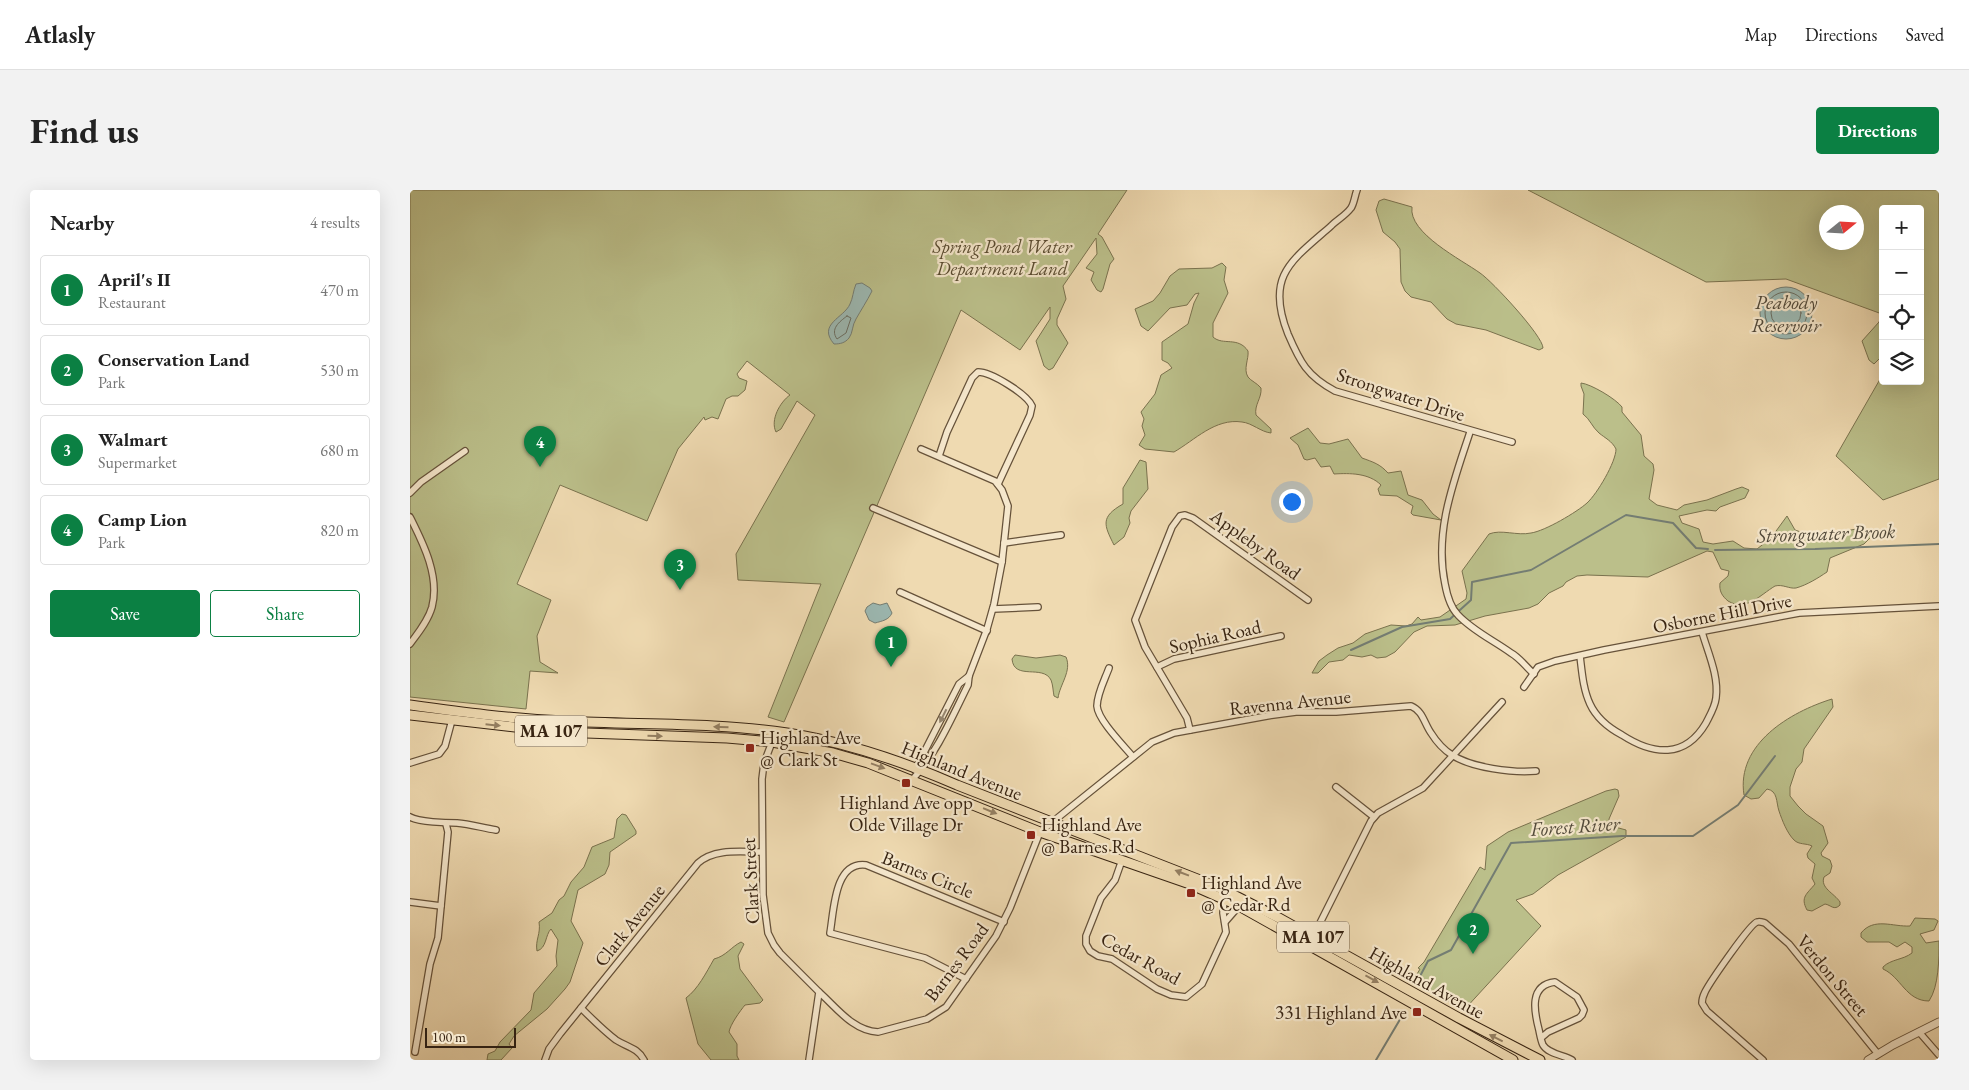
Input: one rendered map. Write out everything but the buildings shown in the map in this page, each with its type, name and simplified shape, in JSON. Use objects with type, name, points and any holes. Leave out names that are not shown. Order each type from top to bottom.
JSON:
[{"type":"main road","name":"Highland Avenue","points":[[410,705],[478,715],[533,719],[766,730],[853,746],[919,768],[1218,887],[1540,1060]]},
{"type":"main road","name":"Highland Avenue","points":[[410,715],[558,732],[727,738],[772,742],[833,753],[868,763],[1040,832],[1192,885],[1224,899],[1513,1060]]},
{"type":"main road","points":[[1500,1052],[1507,1060]]},
{"type":"street","name":"Strongwater Drive","points":[[1357,190],[1352,207],[1299,253],[1286,269],[1281,281],[1280,302],[1287,329],[1299,360],[1308,372],[1334,391],[1470,432],[1512,442]]},
{"type":"street","points":[[938,456],[972,378],[978,372],[994,376],[1026,398],[1032,406],[1030,415],[998,484]]},
{"type":"street","name":"Strongwater Drive","points":[[1470,432],[1450,493],[1443,522],[1442,574],[1447,597],[1457,614],[1466,622],[1513,654],[1534,674]]},
{"type":"street","points":[[912,780],[968,685],[969,676],[987,631],[1002,562],[1008,506],[1002,490],[991,479],[920,449]]},
{"type":"street","points":[[410,493],[421,482],[465,450]]},
{"type":"street","points":[[873,508],[1002,562]]},
{"type":"street","name":"Appleby Road","points":[[1157,667],[1145,647],[1135,620],[1172,527],[1180,516],[1185,515],[1194,518],[1308,600]]},
{"type":"street","points":[[410,517],[422,540],[428,559],[434,594],[432,607],[426,621],[410,644]]},
{"type":"street","points":[[1004,542],[1061,535]]},
{"type":"street","points":[[900,592],[987,631]]},
{"type":"street","name":"Osborne Hill Drive","points":[[1524,687],[1538,667],[1580,656],[1799,613],[1939,606]]},
{"type":"street","points":[[993,609],[1038,607]]},
{"type":"street","points":[[1580,656],[1584,687],[1590,705],[1602,720],[1637,744],[1655,751],[1673,750],[1689,743],[1702,730],[1716,700],[1716,683],[1702,632]]},
{"type":"street","name":"Sophia Road","points":[[1157,667],[1181,657],[1281,636]]},
{"type":"street","points":[[1157,667],[1187,718],[1190,730]]},
{"type":"street","points":[[1109,668],[1098,700],[1098,710],[1104,721],[1133,757]]},
{"type":"street","points":[[1314,937],[1360,840],[1374,817],[1423,788],[1502,702]]},
{"type":"street","name":"Ravenna Avenue","points":[[1040,832],[1133,757],[1159,739],[1190,730],[1285,713],[1336,712],[1411,706],[1420,712],[1431,734],[1452,756],[1482,766],[1517,771],[1536,771]]},
{"type":"street","points":[[410,763],[439,754],[445,746],[452,720]]},
{"type":"street","name":"Clark Street","points":[[772,742],[762,774],[763,895],[766,926],[770,938],[780,953],[819,992]]},
{"type":"street","points":[[1336,787],[1374,817]]},
{"type":"street","points":[[410,817],[414,820],[437,821],[446,824],[456,823],[496,830]]},
{"type":"street","points":[[415,1052],[430,964],[438,938],[448,832],[446,824]]},
{"type":"street","name":"Barnes Road","points":[[819,992],[854,1024],[864,1030],[878,1032],[933,1017],[946,1007],[1004,922],[1040,832]]},
{"type":"street","name":"Clark Avenue","points":[[545,1060],[552,1045],[581,1008],[703,859],[709,854],[762,852]]},
{"type":"street","name":"Cedar Road","points":[[1122,860],[1120,871],[1101,898],[1086,936],[1086,944],[1090,951],[1098,956],[1112,959],[1157,989],[1171,995],[1186,997],[1202,984],[1226,932],[1223,913],[1224,899]]},
{"type":"street","name":"Barnes Circle","points":[[966,979],[925,958],[830,933],[842,877],[851,868],[863,864],[1004,922]]},
{"type":"street","points":[[410,902],[441,906]]},
{"type":"street","name":"Cedar Road","points":[[1225,922],[1239,906]]},
{"type":"street","name":"Verdon Street","points":[[1763,1060],[1707,1011],[1702,1003],[1705,991],[1756,922],[1765,923],[1789,944],[1878,1054]]},
{"type":"street","points":[[1541,1038],[1548,1032],[1579,1018],[1584,1010],[1577,997],[1555,982],[1542,986],[1536,994],[1535,1007],[1541,1038],[1543,1045],[1547,1049],[1572,1060]]},
{"type":"street","points":[[809,1060],[819,992]]},
{"type":"street","points":[[581,1008],[618,1041],[636,1050],[644,1060]]},
{"type":"street","points":[[1868,1060],[1939,1022]]},
{"type":"street","points":[[1919,1032],[1939,1055]]},
{"type":"green space","name":"Spring Pond Water Department Land","points":[[410,190],[1127,190],[1098,234],[1102,237],[1114,259],[1110,264],[1101,292],[1097,290],[1091,280],[1094,272],[1086,268],[1097,254],[1096,238],[1063,286],[1066,299],[1057,319],[1057,325],[1068,343],[1053,368],[1049,370],[1044,366],[1036,341],[1050,319],[1050,307],[1020,350],[961,310],[784,722],[768,717],[821,584],[738,580],[736,554],[815,415],[797,401],[781,429],[776,432],[774,427],[775,417],[783,402],[790,395],[747,361],[737,374],[739,378],[747,381],[745,390],[738,396],[726,399],[718,419],[712,417],[705,420],[704,417],[678,449],[647,521],[560,485],[517,584],[551,600],[537,636],[540,662],[558,673],[530,671],[526,709],[410,697]]},
{"type":"green space","points":[[1528,190],[1939,190],[1939,479],[1883,500],[1836,456],[1879,381],[1879,385],[1924,385],[1924,205],[1879,205],[1879,313],[1786,279],[1706,282]]},
{"type":"green space","points":[[1384,199],[1412,207],[1413,217],[1427,236],[1480,273],[1495,286],[1535,332],[1543,348],[1539,350],[1486,330],[1456,324],[1447,319],[1431,302],[1411,297],[1405,291],[1401,282],[1400,249],[1383,232],[1376,210],[1379,201]]},
{"type":"green space","points":[[1222,263],[1226,267],[1224,280],[1228,293],[1213,323],[1213,337],[1217,340],[1240,344],[1248,351],[1247,374],[1261,388],[1256,415],[1271,429],[1271,433],[1242,422],[1223,423],[1206,431],[1174,452],[1145,449],[1139,445],[1145,435],[1142,426],[1144,419],[1141,412],[1155,394],[1161,375],[1172,368],[1162,360],[1162,342],[1188,324],[1199,293],[1195,294],[1187,305],[1170,308],[1148,331],[1141,326],[1135,309],[1153,301],[1170,276],[1179,269],[1212,268]]},
{"type":"green space","points":[[1879,322],[1879,359],[1874,364],[1869,360],[1862,341]]},
{"type":"green space","points":[[1581,383],[1597,389],[1619,404],[1622,407],[1622,412],[1641,435],[1644,456],[1653,464],[1654,470],[1649,499],[1657,505],[1677,510],[1684,505],[1707,500],[1742,487],[1749,490],[1745,498],[1720,507],[1716,511],[1707,510],[1679,516],[1682,523],[1699,529],[1703,542],[1713,544],[1733,541],[1744,548],[1757,549],[1771,538],[1787,516],[1795,530],[1812,536],[1857,529],[1869,530],[1874,534],[1864,544],[1830,558],[1827,572],[1812,581],[1796,588],[1775,586],[1753,601],[1741,605],[1728,601],[1723,595],[1720,583],[1728,576],[1729,571],[1721,569],[1713,552],[1707,551],[1648,577],[1577,576],[1549,593],[1538,604],[1529,608],[1485,616],[1455,625],[1427,626],[1414,632],[1395,652],[1386,657],[1349,655],[1343,660],[1329,662],[1318,673],[1312,673],[1319,661],[1327,655],[1338,648],[1353,643],[1365,634],[1391,625],[1406,626],[1412,624],[1418,617],[1421,620],[1440,617],[1466,599],[1467,593],[1462,571],[1489,534],[1499,532],[1526,534],[1537,532],[1569,516],[1591,499],[1613,462],[1616,449],[1583,414],[1584,394]]},
{"type":"green space","points":[[1308,428],[1320,443],[1329,444],[1348,439],[1362,458],[1379,465],[1388,473],[1401,471],[1408,495],[1422,500],[1433,514],[1441,520],[1413,515],[1411,513],[1413,506],[1397,496],[1380,495],[1378,489],[1381,485],[1371,478],[1353,474],[1334,474],[1330,466],[1321,467],[1315,458],[1304,459],[1298,445],[1290,438]]},
{"type":"green space","points":[[1140,460],[1146,462],[1148,489],[1131,511],[1130,523],[1124,537],[1114,545],[1106,527],[1107,517],[1123,504],[1123,488]]},
{"type":"green space","points":[[1015,655],[1036,658],[1060,655],[1066,657],[1068,667],[1058,698],[1054,696],[1052,682],[1047,675],[1023,671],[1014,666],[1012,659]]},
{"type":"green space","points":[[1832,699],[1833,707],[1804,749],[1802,762],[1796,769],[1790,787],[1790,796],[1798,806],[1823,826],[1828,843],[1821,853],[1822,856],[1830,860],[1832,866],[1830,873],[1824,877],[1823,881],[1828,890],[1840,902],[1840,905],[1836,908],[1825,904],[1812,911],[1807,910],[1804,899],[1815,884],[1812,878],[1815,864],[1808,858],[1807,854],[1812,846],[1798,843],[1791,837],[1783,822],[1776,797],[1771,790],[1767,789],[1759,798],[1751,799],[1744,795],[1744,777],[1748,760],[1769,733],[1799,712]]},
{"type":"green space","points":[[1618,790],[1619,796],[1609,823],[1626,830],[1626,837],[1558,875],[1533,894],[1516,900],[1541,926],[1464,1010],[1413,981],[1420,969],[1418,968],[1424,962],[1480,867],[1485,870],[1487,846],[1508,832],[1606,791]]},
{"type":"green space","points":[[622,814],[626,815],[636,834],[610,852],[609,865],[605,874],[578,890],[571,921],[583,943],[570,982],[547,1009],[514,1036],[509,1044],[512,1048],[501,1060],[487,1060],[488,1054],[495,1051],[500,1042],[531,1010],[534,993],[557,966],[558,940],[551,929],[543,947],[537,951],[539,922],[552,913],[571,882],[584,867],[592,847],[614,838],[617,819]]},
{"type":"green space","points":[[1915,918],[1935,919],[1938,921],[1934,930],[1920,934],[1926,943],[1939,941],[1937,980],[1929,1001],[1921,1000],[1909,993],[1895,977],[1883,969],[1890,962],[1912,953],[1912,947],[1905,942],[1897,947],[1889,942],[1867,942],[1861,937],[1861,933],[1872,925],[1910,926]]},
{"type":"green space","points":[[741,942],[744,944],[738,956],[740,969],[763,1000],[760,1003],[745,1005],[730,1029],[729,1032],[737,1044],[739,1060],[711,1060],[698,1044],[686,998],[698,985],[714,959],[722,956]]},
{"type":"water","points":[[862,283],[872,291],[855,321],[849,338],[842,343],[834,344],[828,331],[830,326],[847,309],[856,284]]},
{"type":"water","name":"Peabody Reservoir","points":[[1786,287],[1800,291],[1808,299],[1812,313],[1808,327],[1800,335],[1786,339],[1772,335],[1764,327],[1760,313],[1764,299],[1772,291]]},
{"type":"water","points":[[873,603],[880,605],[887,603],[892,613],[891,615],[885,620],[875,623],[869,620],[865,611]]},
{"type":"waterway","name":"Strongwater Brook","points":[[1351,650],[1402,627],[1450,619],[1471,600],[1472,582],[1531,570],[1626,515],[1673,523],[1696,548],[1708,549]]},
{"type":"waterway","name":"Strongwater Brook","points":[[1715,550],[1815,549],[1939,544]]},
{"type":"waterway","name":"Forest River","points":[[1418,980],[1428,961],[1451,950],[1511,843],[1622,836],[1693,836],[1738,805],[1775,756]]},
{"type":"waterway","name":"Forest River","points":[[1376,1060],[1405,1011]]},
{"type":"place","name":"Camp Lion","points":[[540,467]]},
{"type":"place","name":"Walmart","points":[[680,590]]},
{"type":"place","name":"April's II","points":[[891,667]]},
{"type":"place","name":"Highland Ave @ Clark St","points":[[750,748]]},
{"type":"place","name":"Highland Ave opp Olde Village Dr","points":[[906,783]]},
{"type":"place","name":"Highland Ave @ Barnes Rd","points":[[1031,835]]},
{"type":"place","name":"Highland Ave @ Cedar Rd","points":[[1191,893]]},
{"type":"place","name":"Conservation Land","points":[[1473,954]]},
{"type":"place","name":"331 Highland Ave","points":[[1417,1012]]}]
